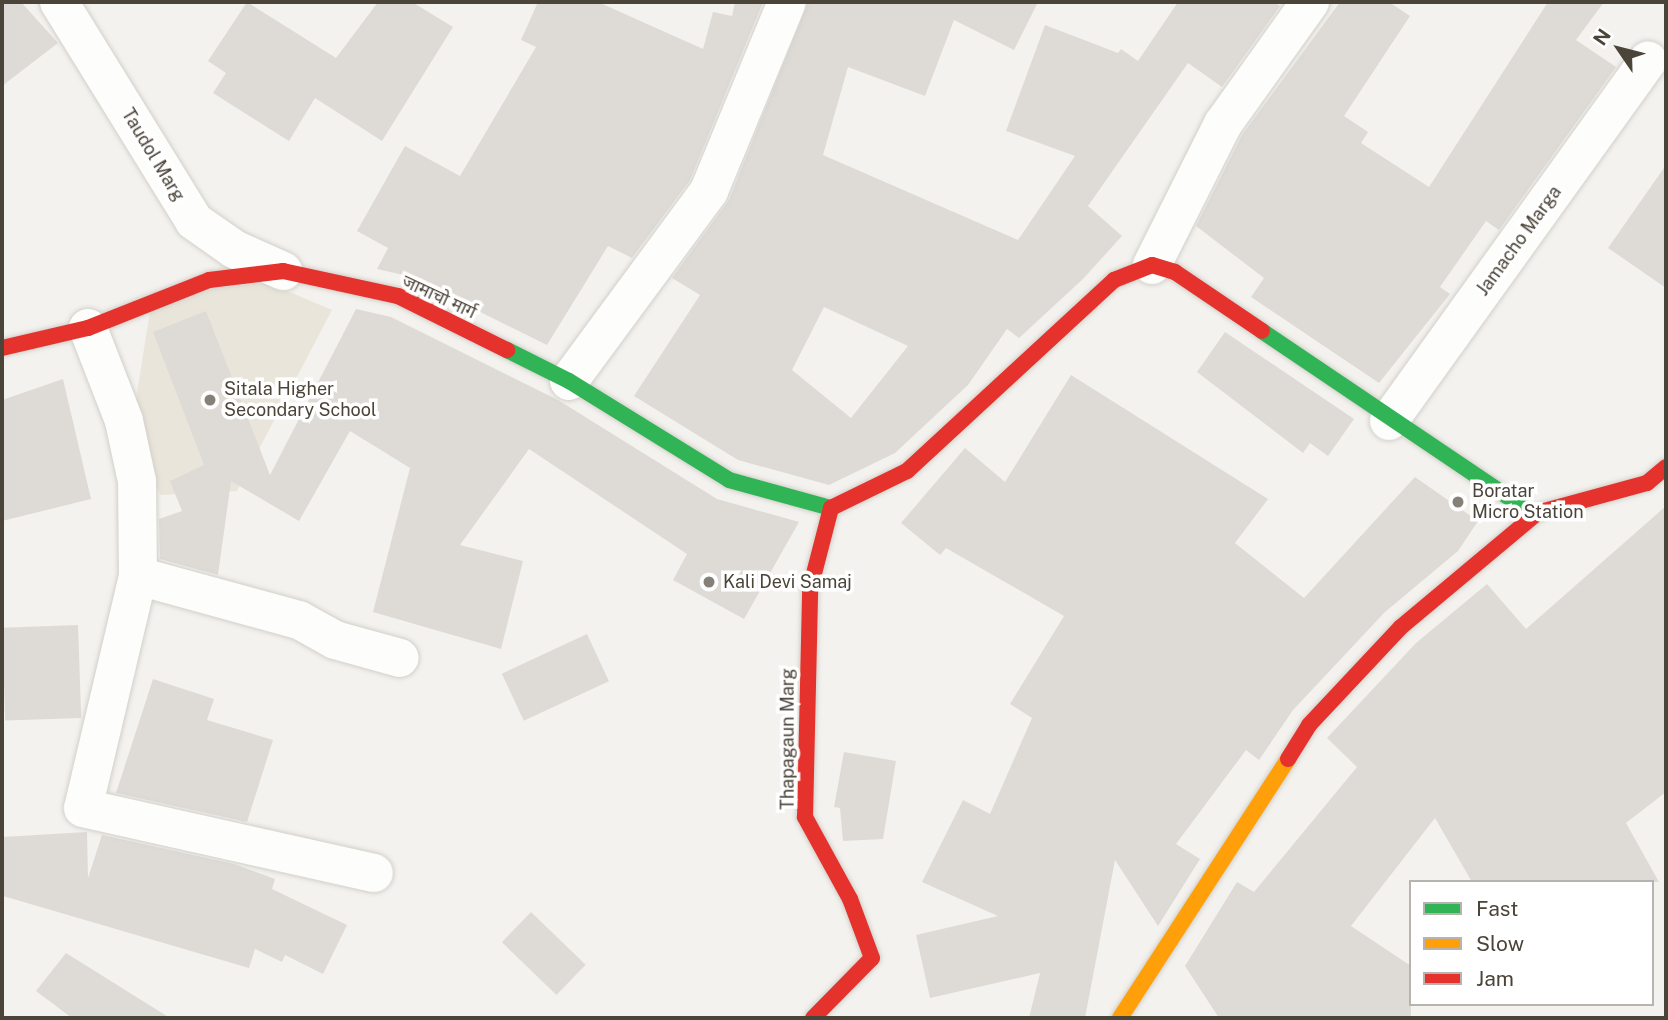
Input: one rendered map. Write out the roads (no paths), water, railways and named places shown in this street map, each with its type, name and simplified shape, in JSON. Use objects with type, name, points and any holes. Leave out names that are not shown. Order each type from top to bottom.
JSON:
[{"type":"street","name":"Taudol Marg","points":[[59,2],[194,221],[224,243],[283,271]]},
{"type":"street","points":[[569,381],[709,191],[787,2]]},
{"type":"street","points":[[1152,265],[1223,124],[1310,2]]},
{"type":"street","name":"Jamacho Marga","points":[[1390,421],[1648,60]]},
{"type":"street","points":[[831,508],[907,471],[1114,280],[1152,265],[1175,272],[1390,421],[1535,515]]},
{"type":"street","name":"जामाचो मार्ग","points":[[2,348],[88,328],[208,280],[283,271],[398,296],[569,381],[729,480],[831,508]]},
{"type":"street","points":[[88,328],[124,421],[137,481],[138,576],[83,808],[374,873]]},
{"type":"street","points":[[1120,1018],[1171,947],[1309,725],[1401,627],[1535,515],[1647,483],[1666,467]]},
{"type":"street","name":"Thapagaun Marg","points":[[813,1018],[872,958],[850,898],[805,817],[810,589],[831,508]]},
{"type":"street","points":[[138,576],[299,620],[335,640],[400,658]]},
{"type":"place","name":"Sitala Higher Secondary School","points":[[210,400]]},
{"type":"place","name":"Boratar Micro Station","points":[[1458,502]]},
{"type":"place","name":"Kali Devi Samaj","points":[[709,582]]}]
